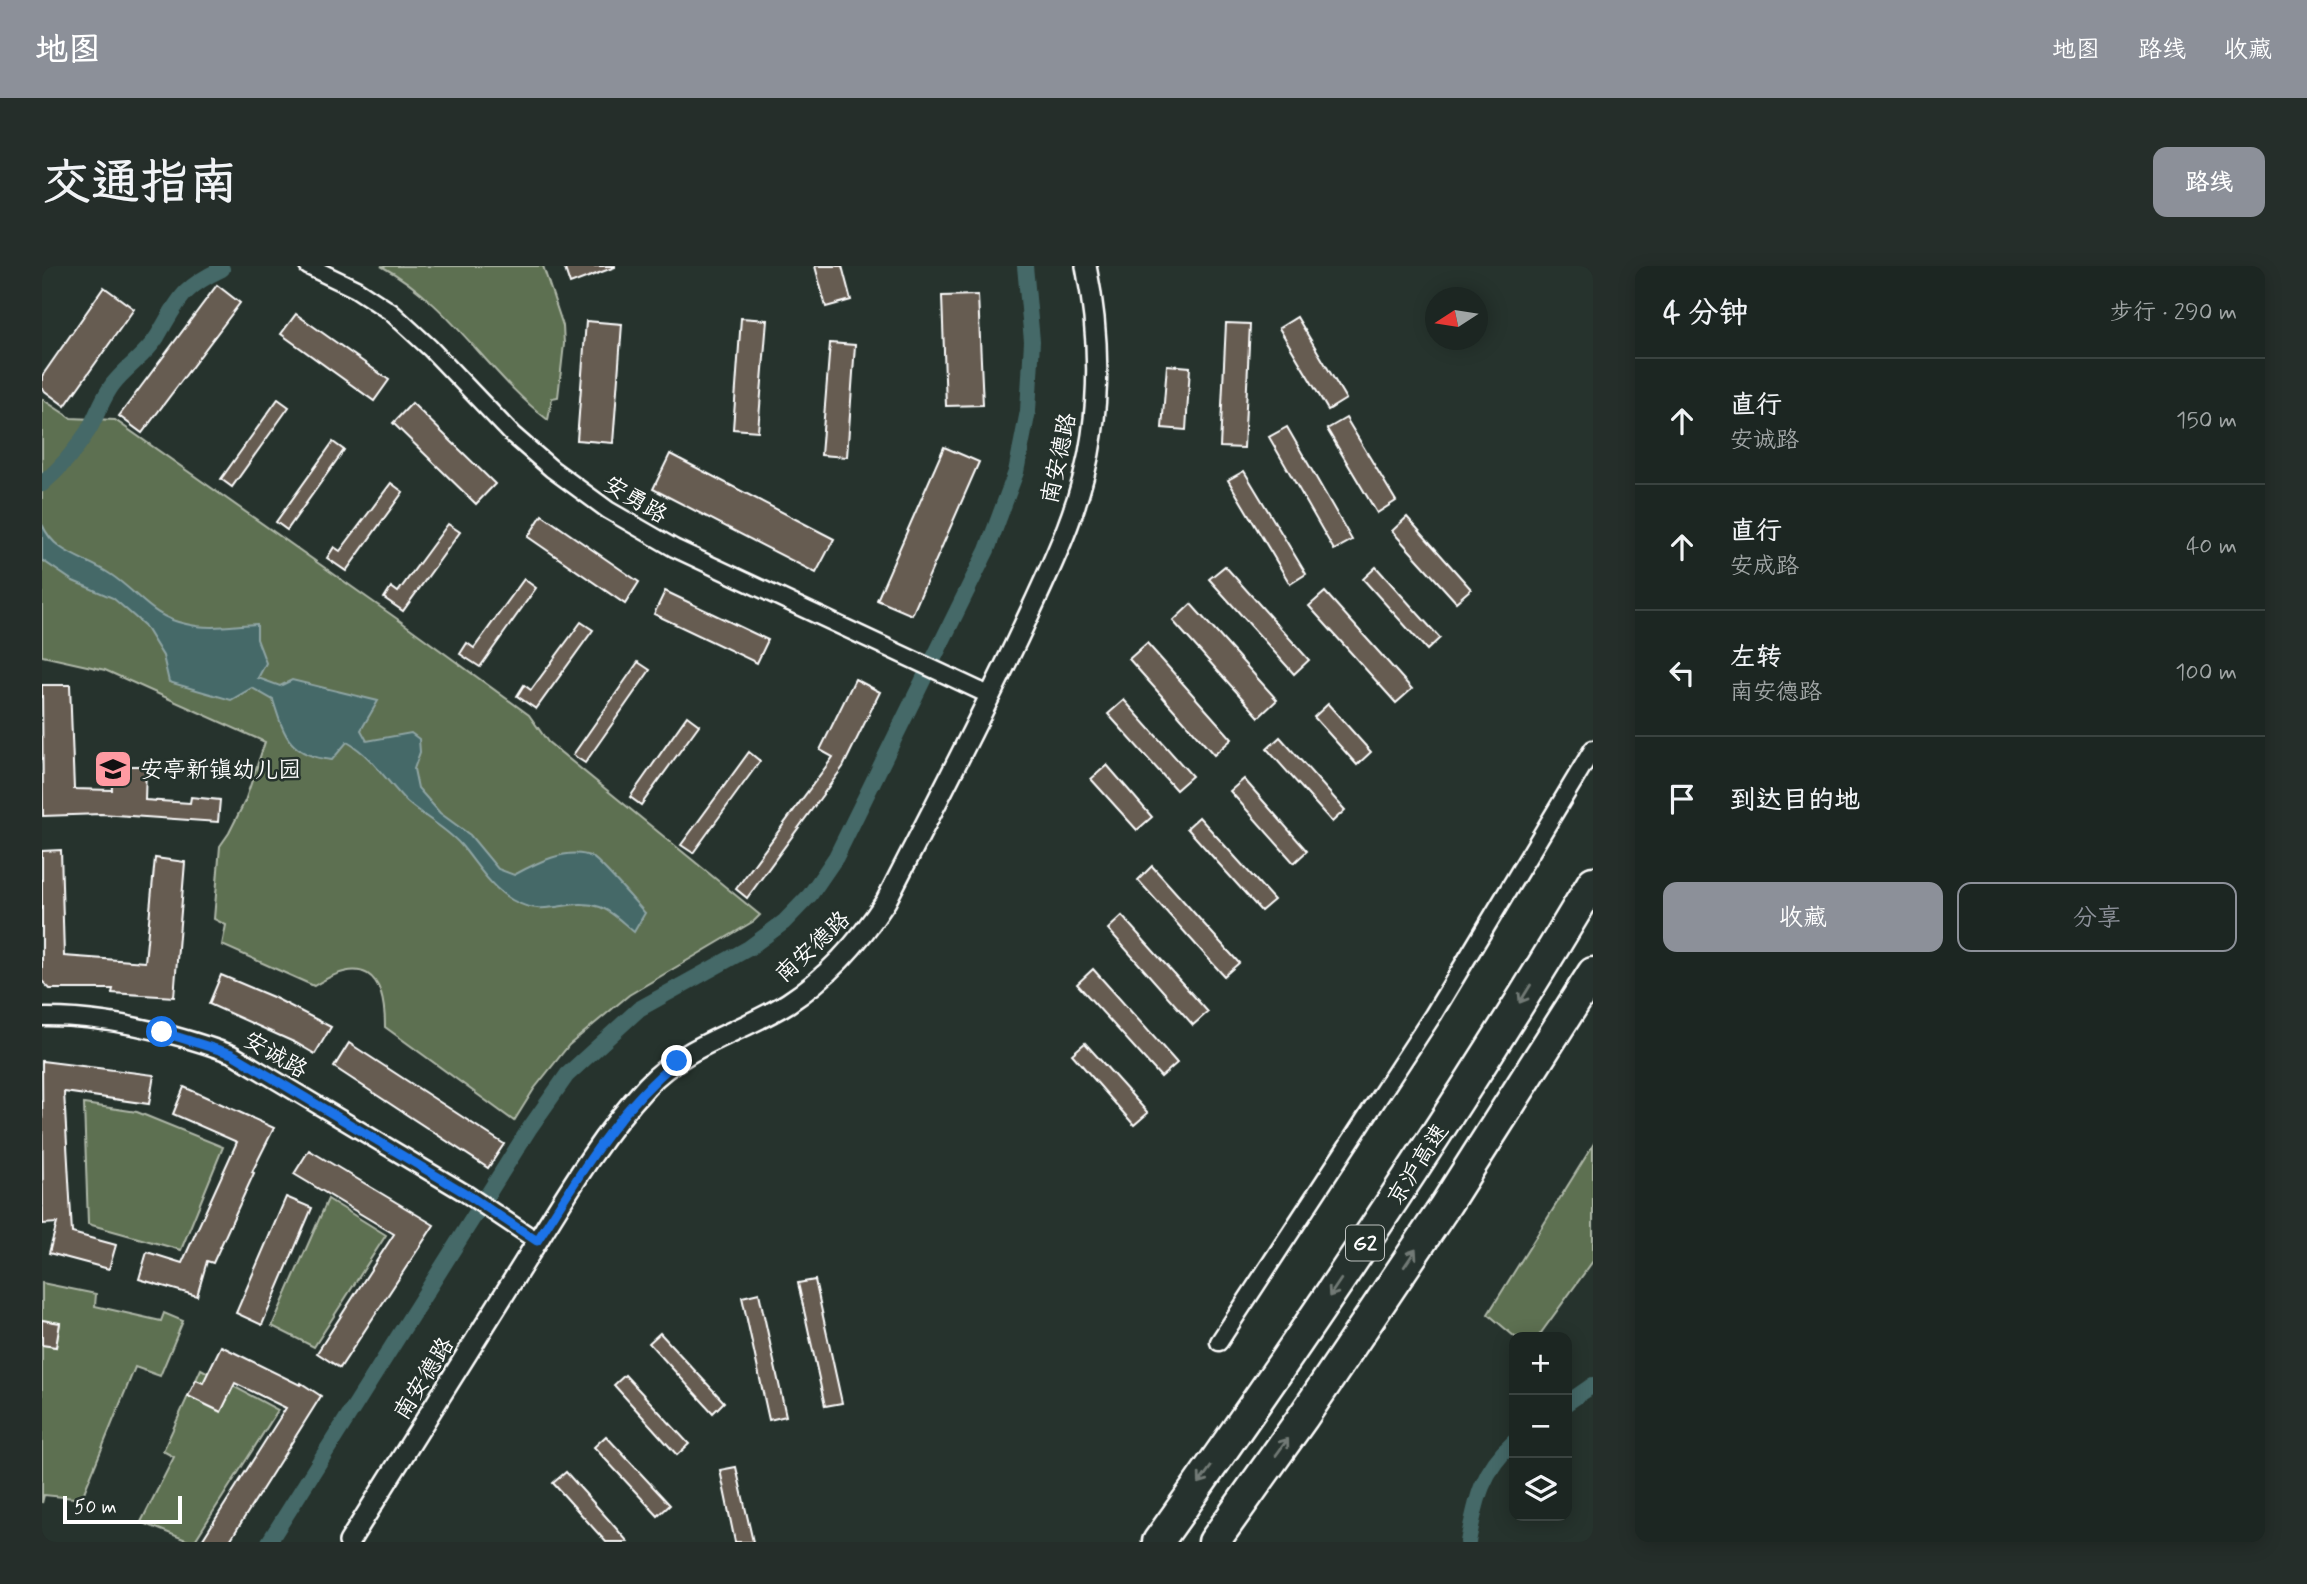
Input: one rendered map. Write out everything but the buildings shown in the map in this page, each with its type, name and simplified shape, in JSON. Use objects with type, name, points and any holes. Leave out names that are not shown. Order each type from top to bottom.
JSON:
[{"type":"highway","name":"京沪高速","points":[[1158,1542],[1266,1391],[1405,1184],[1593,882]]},
{"type":"highway","name":"京沪高速","points":[[1214,1542],[1303,1418],[1443,1209],[1593,973]]},
{"type":"street","name":"安勇路","points":[[307,266],[356,289],[391,312],[430,348],[513,435],[552,469],[608,510],[685,554],[991,696]]},
{"type":"street","name":"南安德路","points":[[349,1542],[599,1145],[649,1084],[677,1061],[788,1003],[840,960],[866,932],[886,901],[991,696],[1054,561],[1075,504],[1090,444],[1095,386],[1095,336],[1086,266]]},
{"type":"street","points":[[1219,1342],[1433,1015],[1593,750]]},
{"type":"street","name":"安诚路","points":[[42,1017],[93,1019],[129,1025],[200,1042],[232,1054],[465,1193],[537,1241]]},
{"type":"green space","points":[[381,266],[543,266],[563,326],[564,344],[558,397],[552,398],[548,420],[506,381],[428,299]]},
{"type":"green space","points":[[42,399],[71,418],[115,420],[396,618],[529,715],[548,742],[760,915],[629,995],[569,1045],[534,1089],[514,1121],[385,1027],[381,993],[375,981],[367,974],[345,971],[314,986],[222,945],[226,925],[214,919],[220,846],[245,801],[265,742],[105,670],[42,656]]},
{"type":"green space","points":[[84,1104],[137,1112],[223,1147],[181,1250],[88,1224]]},
{"type":"green space","points":[[1593,1145],[1593,1261],[1542,1332],[1509,1332],[1488,1314]]},
{"type":"green space","points":[[328,1199],[386,1235],[314,1347],[272,1326]]},
{"type":"green space","points":[[42,1283],[96,1294],[95,1306],[161,1321],[164,1313],[183,1321],[160,1376],[135,1367],[83,1495],[74,1498],[44,1495],[42,1503],[42,1345],[56,1347],[60,1323],[42,1320]]},
{"type":"green space","points":[[201,1369],[278,1410],[194,1542],[191,1542],[141,1522],[174,1457],[163,1451],[188,1396],[220,1412],[229,1396],[196,1380]]},
{"type":"water","points":[[42,524],[63,549],[110,574],[163,616],[204,627],[257,624],[257,639],[266,663],[258,678],[280,686],[292,680],[378,701],[361,730],[367,741],[411,733],[419,739],[420,752],[414,769],[418,788],[440,813],[470,835],[498,869],[514,875],[562,855],[583,854],[592,857],[645,913],[634,932],[600,907],[578,904],[536,908],[525,906],[504,895],[455,839],[407,802],[356,748],[347,742],[332,760],[306,754],[290,742],[273,700],[252,688],[231,700],[169,682],[163,656],[144,625],[113,598],[73,581],[42,560]]},
{"type":"waterway","points":[[269,1542],[529,1129],[567,1075],[639,1009],[749,948],[784,922],[810,895],[836,857],[987,550],[1016,472],[1028,411],[1032,341],[1025,266]]},
{"type":"waterway","points":[[42,484],[78,446],[109,389],[152,343],[182,296],[198,282],[222,269]]},
{"type":"waterway","points":[[1572,1400],[1593,1385]]},
{"type":"waterway","points":[[1468,1542],[1477,1500],[1487,1476],[1509,1447]]},
{"type":"place","name":"安亭新镇幼儿园","points":[[113,769]]},
{"type":"route","points":[[162,1032],[232,1054],[268,1074],[465,1193],[537,1241],[599,1145],[649,1084],[677,1061]]}]
